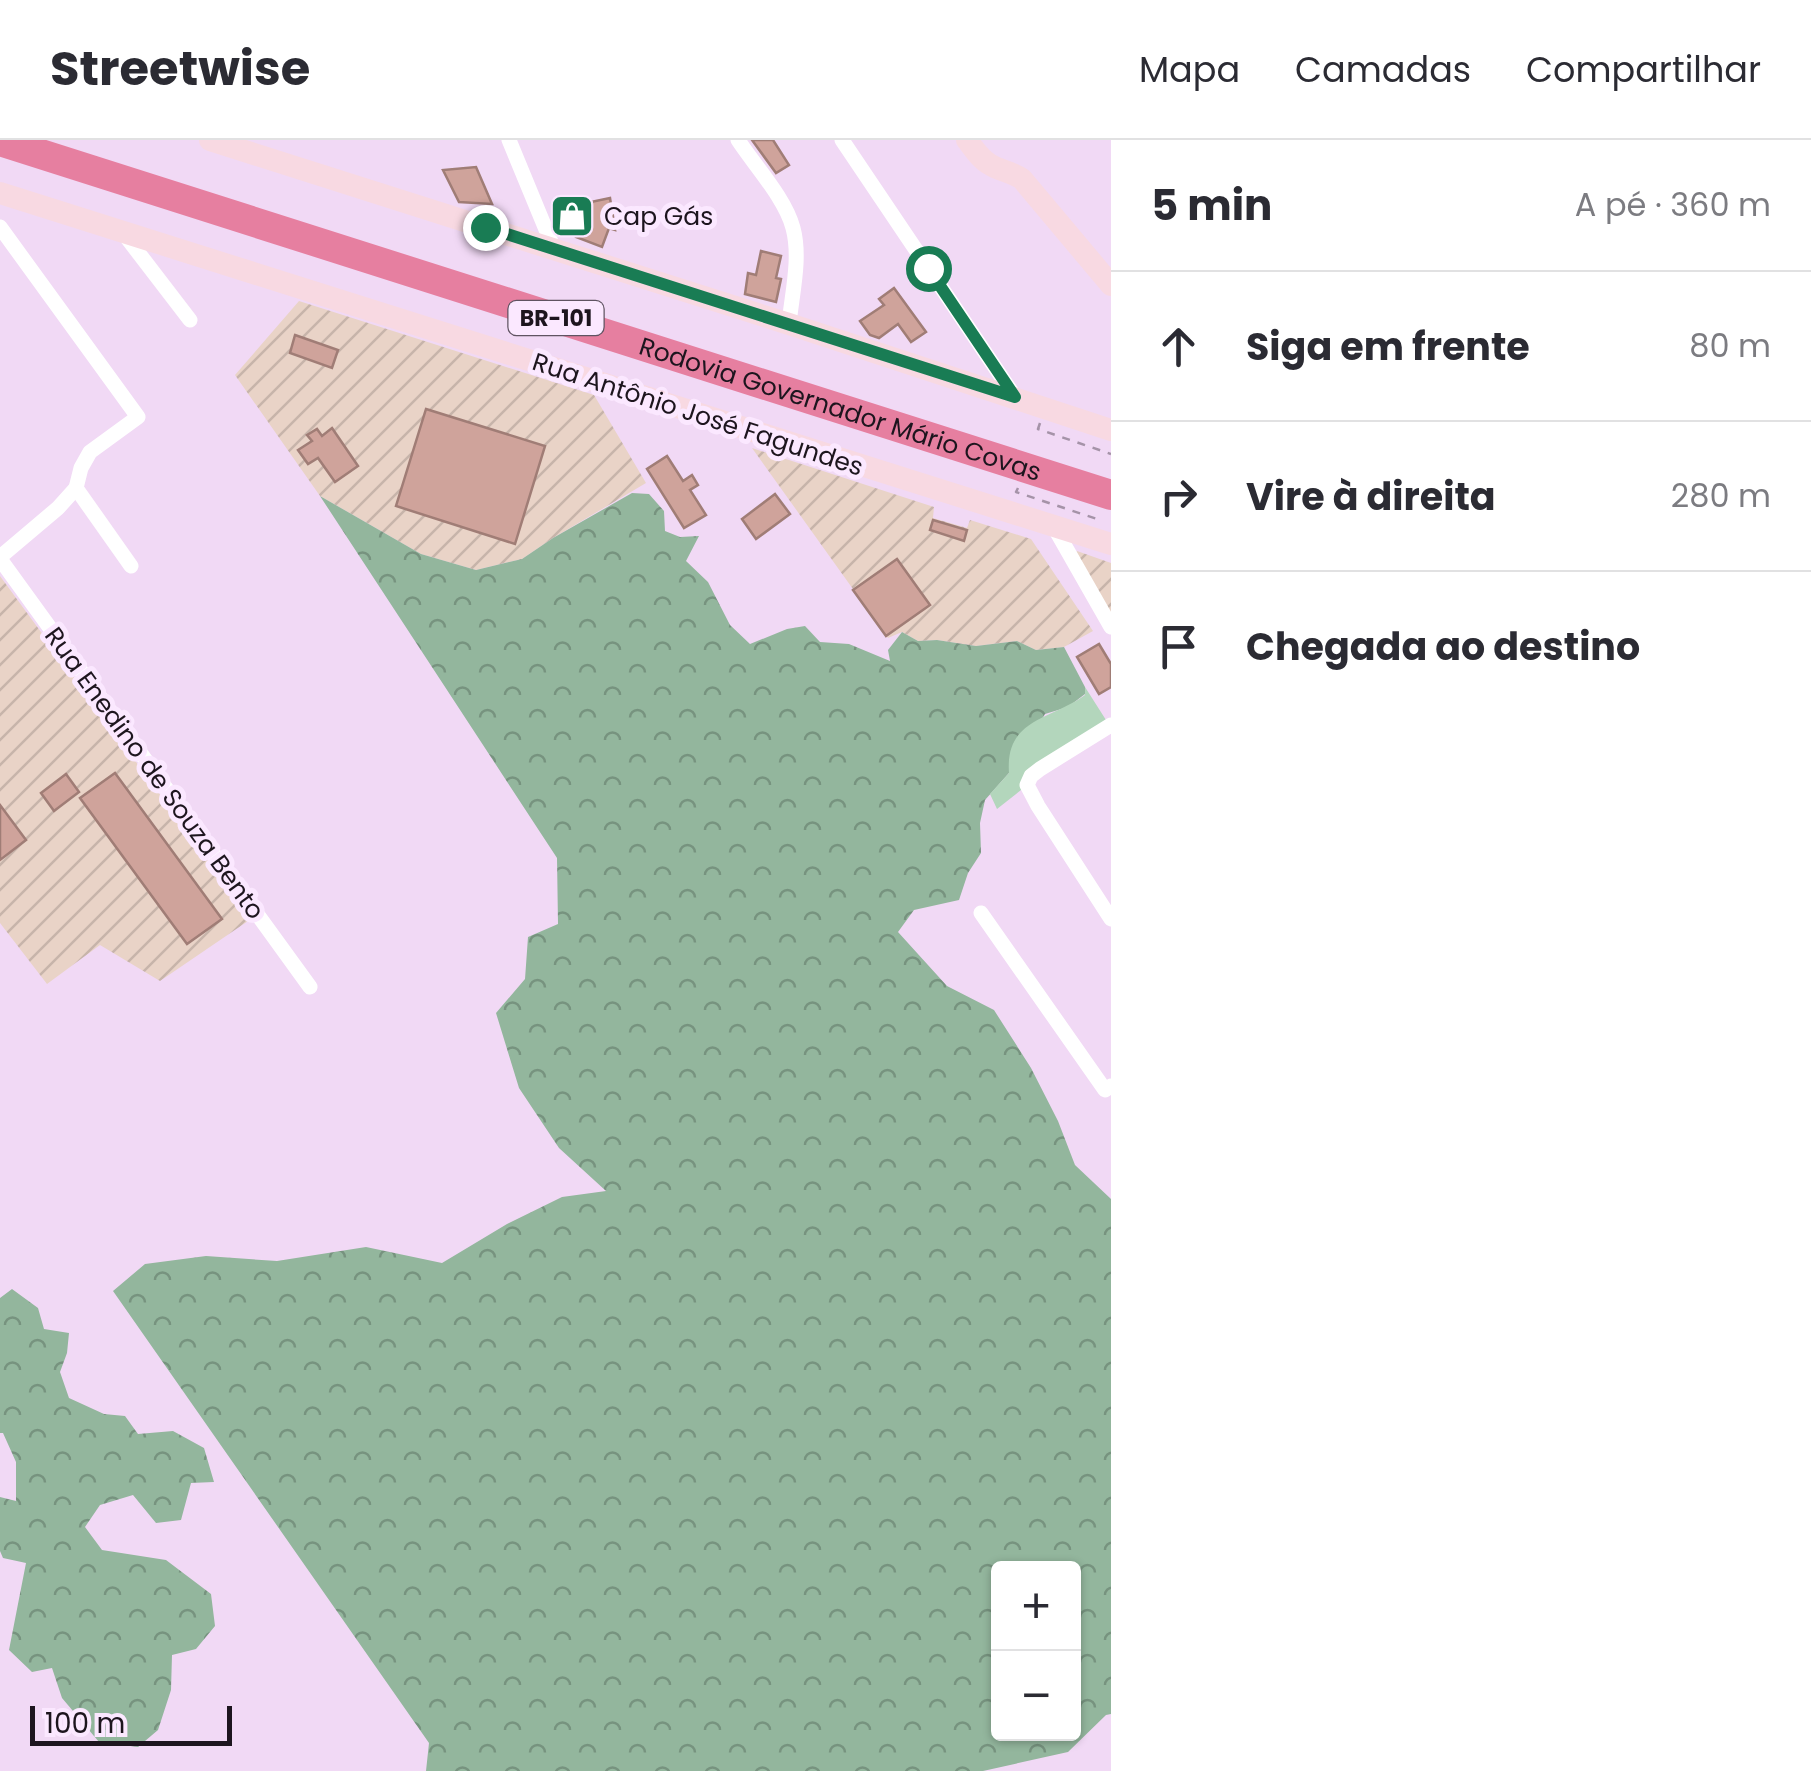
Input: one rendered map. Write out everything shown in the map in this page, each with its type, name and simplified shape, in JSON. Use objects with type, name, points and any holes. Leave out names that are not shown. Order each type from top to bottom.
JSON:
[{"type":"highway","name":"Rodovia Governador Mário Covas","points":[[60,140],[1111,474]]},
{"type":"highway","name":"Rodovia Governador Mário Covas","points":[[0,141],[1102,503]]},
{"type":"main road","points":[[210,140],[1111,430]]},
{"type":"main road","points":[[967,140],[993,166],[1022,179],[1111,285]]},
{"type":"main road","name":"Rua Antônio José Fagundes","points":[[0,192],[1111,544]]},
{"type":"street","points":[[508,140],[554,248]]},
{"type":"street","points":[[738,140],[792,225],[796,255],[789,324]]},
{"type":"street","points":[[842,140],[1015,397]]},
{"type":"street","points":[[0,227],[138,417],[90,452],[76,488],[0,558]]},
{"type":"street","points":[[122,231],[190,320]]},
{"type":"street","points":[[76,488],[131,566]]},
{"type":"street","points":[[1054,527],[1111,628]]},
{"type":"street","name":"Rua Enedino de Souza Bento","points":[[0,558],[310,988]]},
{"type":"street","points":[[1111,725],[1040,768],[1027,785],[1111,919]]},
{"type":"street","points":[[981,913],[1106,1090],[1111,1086]]},
{"type":"path","points":[[1018,486],[1016,492],[1111,524]]},
{"type":"path","points":[[1102,503],[1111,517]]},
{"type":"shaded area","points":[[299,301],[594,395],[646,483],[522,559],[476,570],[421,554],[320,496],[235,375]]},
{"type":"shaded area","points":[[752,448],[934,507],[933,518],[967,528],[970,520],[1031,539],[1093,631],[1064,647],[1036,650],[1017,641],[976,646],[918,641],[902,632],[888,638]]},
{"type":"shaded area","points":[[1077,551],[1111,563],[1111,614],[1073,557]]},
{"type":"shaded area","points":[[0,576],[251,919],[160,981],[100,945],[47,984],[0,923]]},
{"type":"green space","points":[[632,493],[649,494],[664,511],[665,531],[680,537],[699,536],[686,561],[708,582],[730,625],[750,644],[805,626],[820,642],[849,644],[890,661],[888,650],[902,632],[918,641],[976,646],[1017,641],[1036,650],[1064,647],[1085,687],[1085,694],[1068,707],[1045,714],[1009,773],[985,800],[980,823],[981,853],[968,873],[959,900],[914,910],[898,932],[947,986],[994,1010],[1031,1068],[1075,1165],[1111,1199],[1111,1714],[1081,1739],[1081,1561],[991,1561],[991,1741],[1079,1741],[1068,1752],[983,1771],[426,1771],[429,1743],[113,1291],[145,1264],[206,1256],[277,1261],[366,1247],[442,1263],[562,1197],[606,1191],[559,1148],[519,1088],[496,1013],[525,979],[528,937],[558,924],[557,858],[320,496],[421,554],[476,570],[522,559]]},
{"type":"green space","points":[[1085,687],[1106,720],[1023,777],[1021,790],[997,809],[990,794],[1009,773],[1014,741],[1033,723],[1085,695]]},
{"type":"green space","points":[[12,1289],[38,1308],[44,1329],[69,1333],[60,1372],[69,1398],[104,1414],[125,1416],[138,1434],[173,1431],[204,1448],[214,1482],[191,1483],[181,1520],[156,1523],[133,1495],[100,1505],[85,1527],[102,1550],[166,1560],[211,1594],[215,1626],[196,1649],[172,1655],[171,1690],[158,1730],[138,1747],[99,1742],[62,1698],[52,1668],[32,1672],[9,1650],[26,1563],[3,1558],[0,1551],[0,1497],[16,1501],[16,1462],[0,1433],[0,1298]]},
{"type":"building","points":[[752,140],[773,140],[789,165],[776,173]]},
{"type":"building","points":[[476,167],[492,204],[459,202],[443,170]]},
{"type":"building","points":[[610,198],[615,230],[609,228],[602,247],[576,237],[580,220],[584,221],[586,203]]},
{"type":"building","points":[[761,251],[781,256],[776,302],[745,294],[748,273],[756,275]]},
{"type":"building","points":[[894,288],[926,332],[911,342],[898,324],[879,338],[870,335],[860,321],[884,305],[879,299]]},
{"type":"building","points":[[295,335],[338,350],[332,368],[290,353]]},
{"type":"building","points":[[426,409],[545,446],[515,544],[396,506]]},
{"type":"building","points":[[332,428],[358,466],[335,482],[318,458],[308,464],[298,450],[312,441],[307,435],[317,429],[322,436]]},
{"type":"building","points":[[667,456],[683,481],[692,475],[698,485],[690,490],[706,515],[684,528],[647,469]]},
{"type":"building","points":[[775,494],[790,514],[756,539],[742,519]]},
{"type":"building","points":[[933,520],[967,530],[964,541],[930,530]]},
{"type":"building","points":[[897,559],[930,605],[886,636],[853,590]]},
{"type":"building","points":[[1099,644],[1111,664],[1111,687],[1099,694],[1077,657]]},
{"type":"building","points":[[115,773],[222,919],[187,944],[80,798]]},
{"type":"building","points":[[66,774],[79,792],[54,811],[41,793]]},
{"type":"building","points":[[0,805],[26,840],[0,860]]},
{"type":"place","name":"Cap Gás","points":[[572,216]]},
{"type":"route","points":[[485,227],[1015,397],[928,268]]}]
